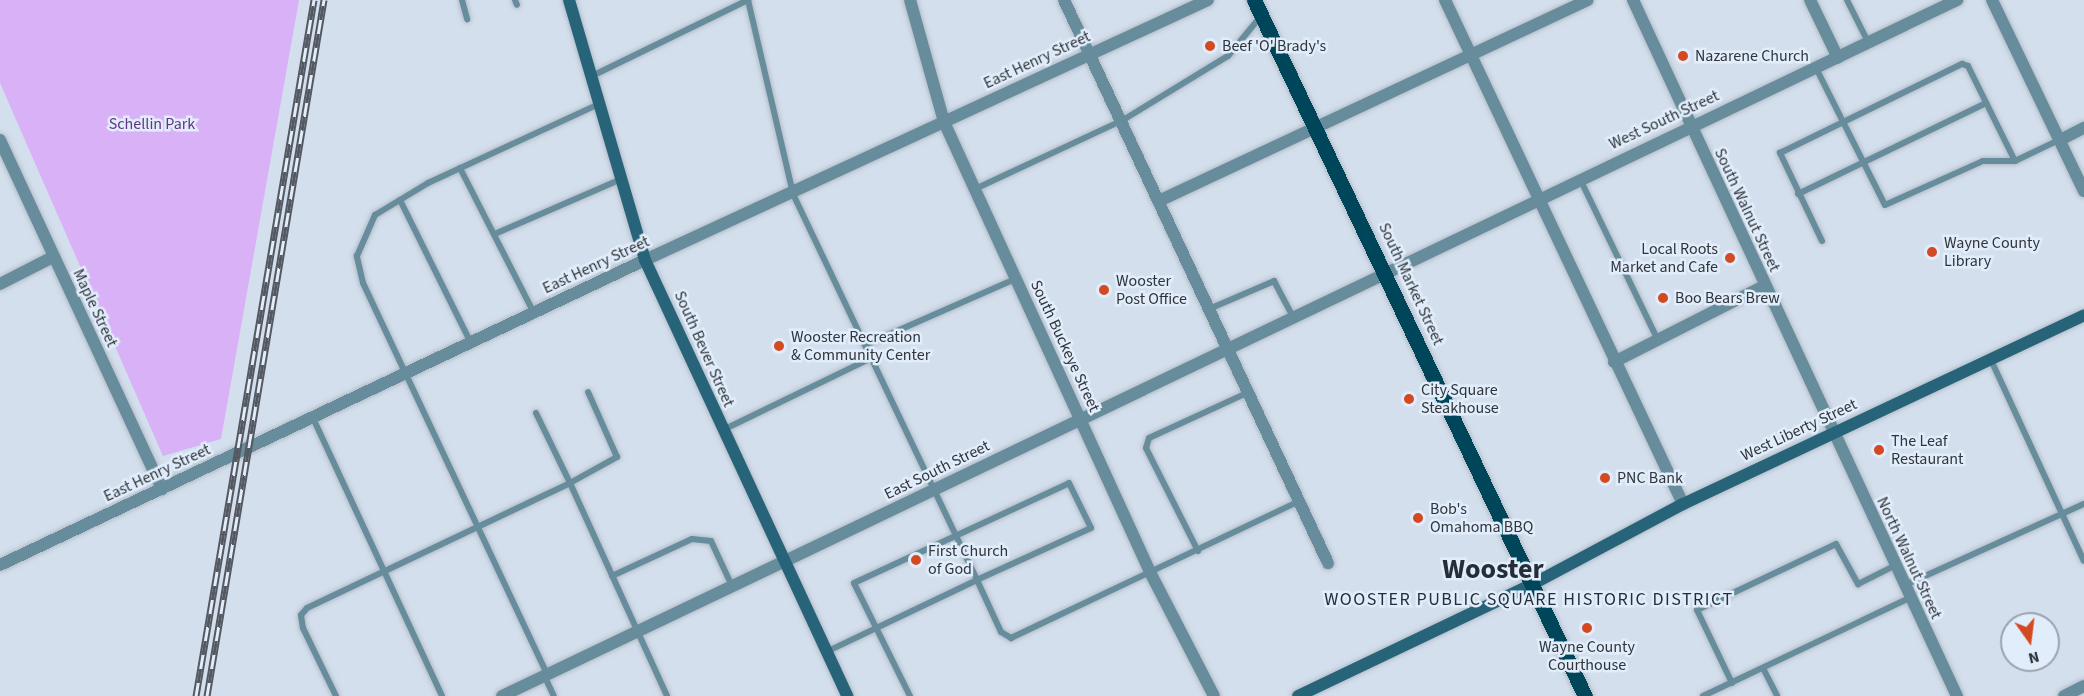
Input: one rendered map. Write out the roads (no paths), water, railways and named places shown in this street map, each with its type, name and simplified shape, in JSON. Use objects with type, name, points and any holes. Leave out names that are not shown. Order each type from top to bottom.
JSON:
[{"type":"main road","name":"South Bever Street","points":[[569,0],[645,260],[847,696]]},
{"type":"main road","name":"South Market Street","points":[[1254,0],[1318,128],[1585,696]]},
{"type":"main road","name":"West Liberty Street","points":[[1298,696],[1533,584],[1683,504],[2084,315]]},
{"type":"street","name":"South Buckeye Street","points":[[910,0],[944,122],[1151,574],[1214,696]]},
{"type":"street","points":[[1065,0],[1161,200],[1225,346],[1328,563]]},
{"type":"street","name":"East Henry Street","points":[[0,565],[645,260],[793,194],[1209,0]]},
{"type":"street","points":[[1445,0],[1469,60],[1535,200],[1683,504]]},
{"type":"street","points":[[1161,200],[1469,60],[1587,0]]},
{"type":"street","name":"South Walnut Street","points":[[1633,0],[1689,126],[1834,432]]},
{"type":"street","points":[[1810,0],[1838,58]]},
{"type":"street","name":"West South Street","points":[[1386,272],[1957,0]]},
{"type":"street","points":[[1992,0],[2084,191]]},
{"type":"street","points":[[2060,140],[2084,128]]},
{"type":"street","name":"Maple Street","points":[[0,140],[162,489]]},
{"type":"street","points":[[0,284],[53,257]]},
{"type":"street","name":"East South Street","points":[[502,696],[1081,419],[1225,346],[1386,272]]},
{"type":"street","points":[[1614,362],[1764,286]]},
{"type":"street","name":"North Walnut Street","points":[[1834,432],[1903,586],[1957,696]]},
{"type":"street","points":[[2064,696],[2084,686]]},
{"type":"lane","points":[[462,0],[467,19]]},
{"type":"lane","points":[[592,76],[748,0],[793,194],[1001,632],[1011,638],[1151,574],[1299,501]]},
{"type":"lane","points":[[1846,0],[1868,44]]},
{"type":"lane","points":[[975,189],[1123,120],[1228,56],[1261,15]]},
{"type":"lane","points":[[1822,241],[1780,153],[1962,64],[1986,103],[2015,161]]},
{"type":"lane","points":[[1816,68],[1882,202],[1891,206],[1983,161],[2015,161],[2060,140]]},
{"type":"lane","points":[[554,696],[479,525],[363,283],[357,256],[375,215],[460,168],[600,103]]},
{"type":"lane","points":[[1798,194],[1986,103]]},
{"type":"lane","points":[[460,168],[497,233],[534,313]]},
{"type":"lane","points":[[1580,178],[1658,340]]},
{"type":"lane","points":[[497,233],[622,179]]},
{"type":"lane","points":[[400,200],[471,343]]},
{"type":"lane","points":[[865,345],[1015,279]]},
{"type":"lane","points":[[1208,309],[1274,281],[1292,315]]},
{"type":"lane","points":[[722,430],[871,358]]},
{"type":"lane","points":[[1991,360],[2084,561]]},
{"type":"lane","points":[[336,696],[301,615],[384,571],[570,483],[616,457],[588,392]]},
{"type":"lane","points":[[1198,550],[1146,448],[1149,438],[1247,393]]},
{"type":"lane","points":[[536,412],[667,696]]},
{"type":"lane","points":[[313,418],[442,696]]},
{"type":"lane","points":[[826,652],[876,628],[977,580],[1091,528],[1069,483],[854,583],[876,628],[910,696]]},
{"type":"lane","points":[[1903,586],[2084,504]]},
{"type":"lane","points":[[612,576],[692,539],[711,541],[732,586]]},
{"type":"lane","points":[[1732,683],[1697,610],[1836,544],[1858,584],[1894,566]]},
{"type":"lane","points":[[1702,696],[1909,598]]},
{"type":"lane","points":[[1763,668],[1777,696]]},
{"type":"railway","points":[[196,696],[314,0]]},
{"type":"railway","points":[[207,696],[324,0]]},
{"type":"place","name":"Beef 'O' Brady's","points":[[1210,46]]},
{"type":"place","name":"Nazarene Church","points":[[1683,56]]},
{"type":"place","name":"Wayne County Library","points":[[1932,252]]},
{"type":"place","name":"Local Roots Market and Cafe","points":[[1730,258]]},
{"type":"place","name":"Wooster Post Office","points":[[1104,290]]},
{"type":"place","name":"Boo Bears Brew","points":[[1663,298]]},
{"type":"place","name":"Wooster Recreation & Community Center","points":[[779,346]]},
{"type":"place","name":"City Square Steakhouse","points":[[1409,399]]},
{"type":"place","name":"The Leaf Restaurant","points":[[1879,450]]},
{"type":"place","name":"PNC Bank","points":[[1605,478]]},
{"type":"place","name":"Bob's Omahoma BBQ","points":[[1418,518]]},
{"type":"place","name":"First Church of God","points":[[916,560]]},
{"type":"place","name":"Wayne County Courthouse","points":[[1587,628]]},
{"type":"district","name":"Wooster","points":[[1493,569]]},
{"type":"district","name":"WOOSTER PUBLIC SQUARE HISTORIC DISTRICT","points":[[1529,600]]},
{"type":"park label","name":"Schellin Park","points":[[152,124]]}]
